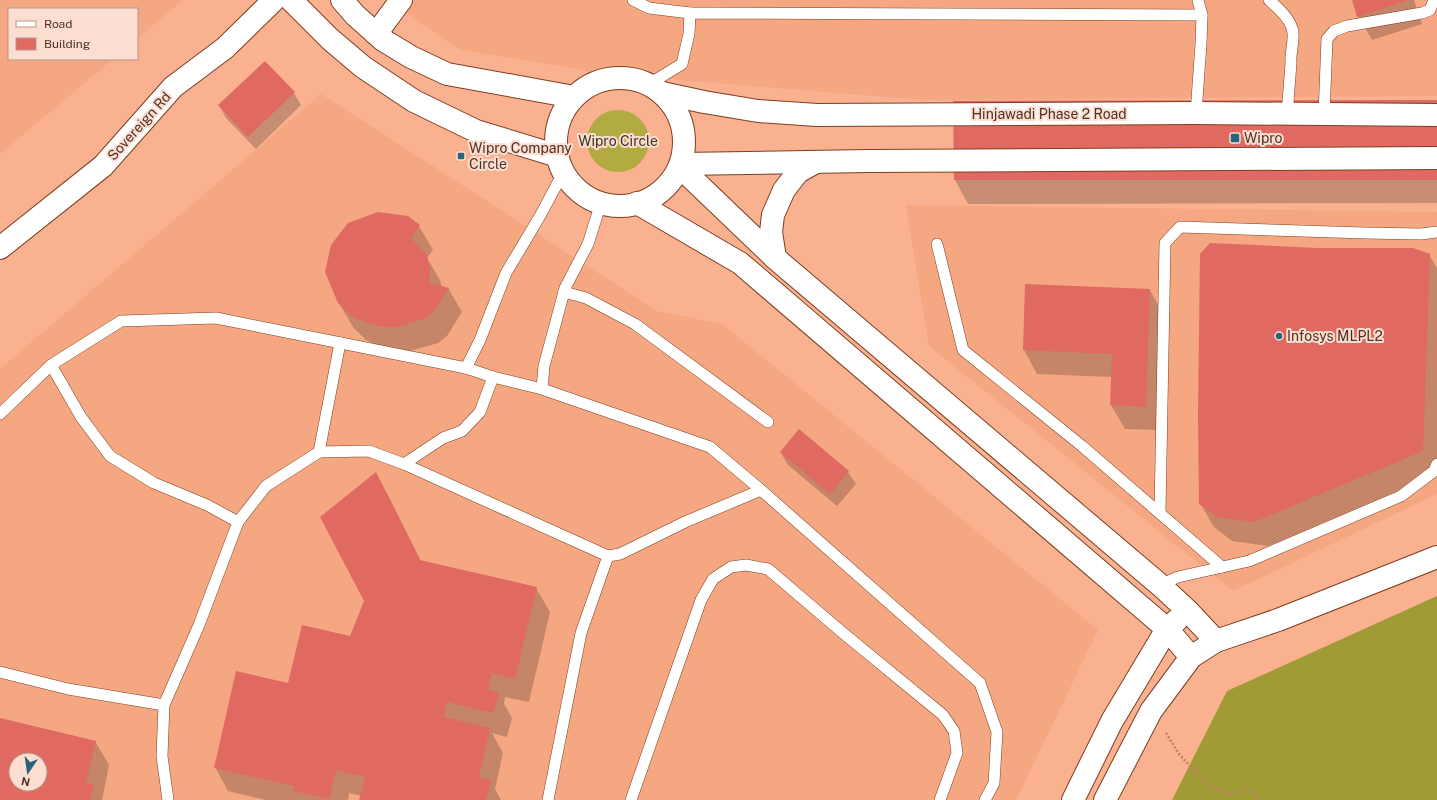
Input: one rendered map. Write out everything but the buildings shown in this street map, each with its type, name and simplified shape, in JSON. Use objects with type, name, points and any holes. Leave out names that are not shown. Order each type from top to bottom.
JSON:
[{"type":"street","name":"Sovereign Rd","points":[[0,248],[103,166],[173,87],[225,48],[274,0]]},
{"type":"street","points":[[291,0],[330,39],[363,67],[414,101],[476,131],[561,164]]},
{"type":"street","points":[[342,0],[383,40],[411,57],[447,74],[574,98]]},
{"type":"street","points":[[376,34],[401,0]]},
{"type":"street","points":[[617,78],[633,79],[656,89],[673,105],[680,118],[684,133],[684,149],[680,165],[672,179],[663,190],[651,198],[637,203],[619,205],[602,203],[586,196],[574,185],[561,164],[556,140],[558,125],[564,110],[586,87],[601,80],[617,78]]},
{"type":"street","name":"Hinjawadi Phase 2 Road","points":[[656,89],[704,102],[758,111],[817,115],[1196,113],[1287,115],[1437,115]]},
{"type":"street","points":[[680,165],[816,162],[1437,158]]},
{"type":"street","points":[[775,258],[771,232],[773,215],[784,190],[798,172],[816,162]]},
{"type":"street","points":[[680,165],[775,258],[1160,585],[1188,611],[1216,641]]},
{"type":"street","points":[[637,203],[740,263],[1167,629],[1191,657]]},
{"type":"street","points":[[1105,800],[1152,711],[1191,657],[1216,641],[1278,620],[1437,557]]},
{"type":"street","points":[[1073,800],[1112,722],[1167,629],[1188,611]]},
{"type":"lane","points":[[633,0],[649,8],[690,13],[1202,15]]},
{"type":"lane","points":[[1196,113],[1202,15],[1198,0]]},
{"type":"lane","points":[[1269,0],[1280,10],[1291,24],[1294,33],[1287,115]]},
{"type":"lane","points":[[1324,115],[1328,39],[1334,30],[1347,26],[1422,13],[1430,10],[1434,0]]},
{"type":"lane","points":[[656,89],[682,64],[689,34],[690,13]]},
{"type":"lane","points":[[466,368],[480,340],[506,273],[540,216],[561,164]]},
{"type":"lane","points":[[542,389],[544,366],[564,292],[588,244],[602,203]]},
{"type":"lane","points":[[1160,513],[1165,243],[1180,227],[1365,233],[1421,234],[1437,232]]},
{"type":"lane","points":[[936,244],[963,350],[1082,446],[1222,567]]},
{"type":"lane","points":[[564,292],[586,298],[635,324],[768,422]]},
{"type":"lane","points":[[0,414],[51,365],[121,322],[216,318],[466,368],[493,377],[542,389],[710,447],[980,683],[997,732],[994,783],[985,800]]},
{"type":"lane","points":[[319,452],[340,343]]},
{"type":"lane","points":[[51,365],[81,417],[110,456],[154,483],[207,505],[238,522]]},
{"type":"lane","points":[[404,464],[443,438],[462,431],[480,412],[493,377]]},
{"type":"lane","points":[[168,800],[162,756],[164,705],[199,625],[238,522],[266,486],[319,452],[369,451],[404,464],[608,556],[620,554],[685,522],[761,490]]},
{"type":"lane","points":[[1160,585],[1178,577],[1248,561],[1401,496],[1434,471],[1437,464]]},
{"type":"lane","points":[[548,800],[581,633],[608,556]]},
{"type":"lane","points":[[630,800],[701,600],[713,579],[731,567],[746,565],[768,569],[943,715],[954,731],[957,753],[940,800]]},
{"type":"lane","points":[[0,672],[68,689],[164,705]]},
{"type":"path","points":[[1152,711],[1179,754],[1210,788],[1230,794],[1248,789],[1259,800]]},
{"type":"shaded area","points":[[0,0],[183,0],[138,38],[138,8],[8,8],[8,60],[112,60],[0,154]]},
{"type":"shaded area","points":[[387,0],[1437,0],[1437,96],[923,100],[607,74],[461,50]]},
{"type":"shaded area","points":[[321,94],[657,311],[722,324],[1098,630],[1016,800],[0,800],[0,369]]},
{"type":"shaded area","points":[[906,205],[1437,212],[1437,494],[1233,591],[929,346]]},
{"type":"shaded area","points":[[1437,596],[1437,800],[1172,800],[1227,691]]},
{"type":"green space","name":"Wipro Circle","points":[[612,110],[624,110],[640,119],[647,129],[649,141],[647,153],[640,163],[624,172],[612,172],[601,167],[592,158],[587,147],[587,135],[592,124],[601,115]]},
{"type":"place","name":"Wipro","points":[[1235,138]]},
{"type":"place","name":"Wipro Company Circle","points":[[461,156]]},
{"type":"place","name":"Infosys MLPL2","points":[[1279,336]]}]
